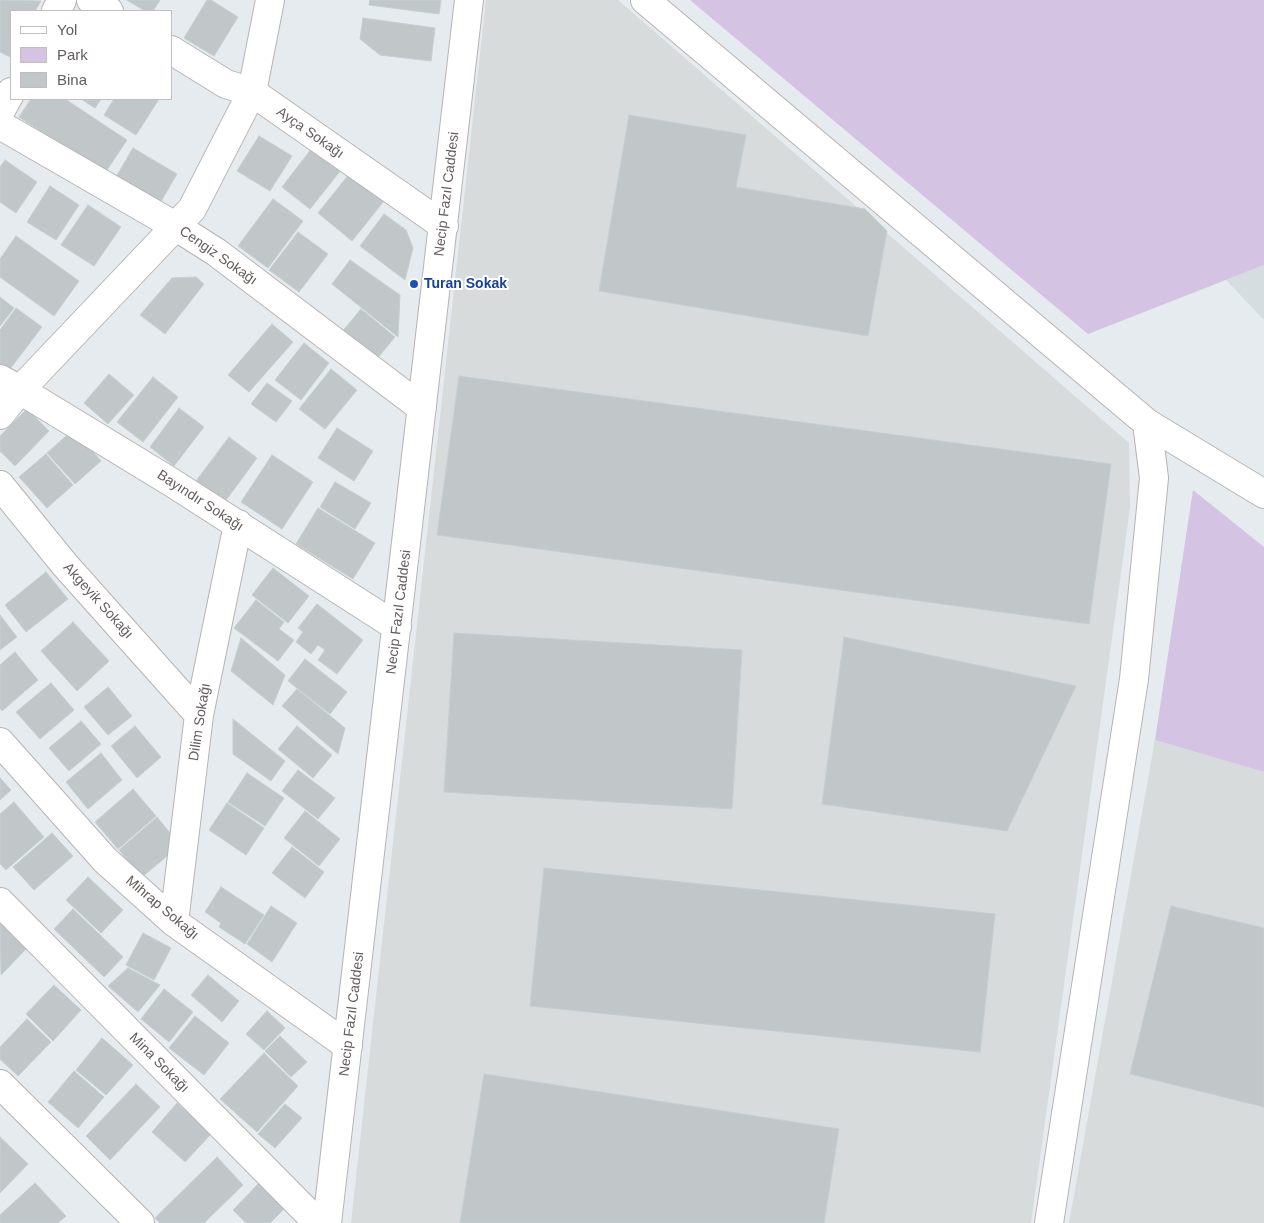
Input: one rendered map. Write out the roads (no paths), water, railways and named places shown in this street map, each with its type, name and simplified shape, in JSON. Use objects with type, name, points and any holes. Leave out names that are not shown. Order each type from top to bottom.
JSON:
[{"type":"street","points":[[91,0],[107,10]]},
{"type":"street","points":[[0,415],[10,385],[192,209],[252,92],[270,0]]},
{"type":"street","name":"Necip Fazıl Caddesi","points":[[327,1223],[469,0]]},
{"type":"street","points":[[645,0],[1147,423],[1264,494]]},
{"type":"street","name":"Ayça Sokağı","points":[[172,51],[226,84],[252,92],[444,226]]},
{"type":"street","points":[[0,112],[10,94]]},
{"type":"street","name":"Cengiz Sokağı","points":[[0,125],[175,226],[216,252],[422,408]]},
{"type":"street","name":"Bayındır Sokağı","points":[[10,385],[171,482],[397,627]]},
{"type":"street","points":[[1050,1223],[1134,679],[1154,478],[1147,423]]},
{"type":"street","name":"Akgeyik Sokağı","points":[[0,485],[65,565],[199,715]]},
{"type":"street","name":"Dilim Sokağı","points":[[174,922],[199,715],[238,524]]},
{"type":"street","name":"Mihrap Sokağı","points":[[0,742],[105,860],[174,922],[348,1046]]},
{"type":"street","name":"Mina Sokağı","points":[[0,902],[318,1223]]},
{"type":"street","points":[[0,1084],[140,1223]]},
{"type":"place","name":"Turan Sokak","points":[[414,284]]}]
